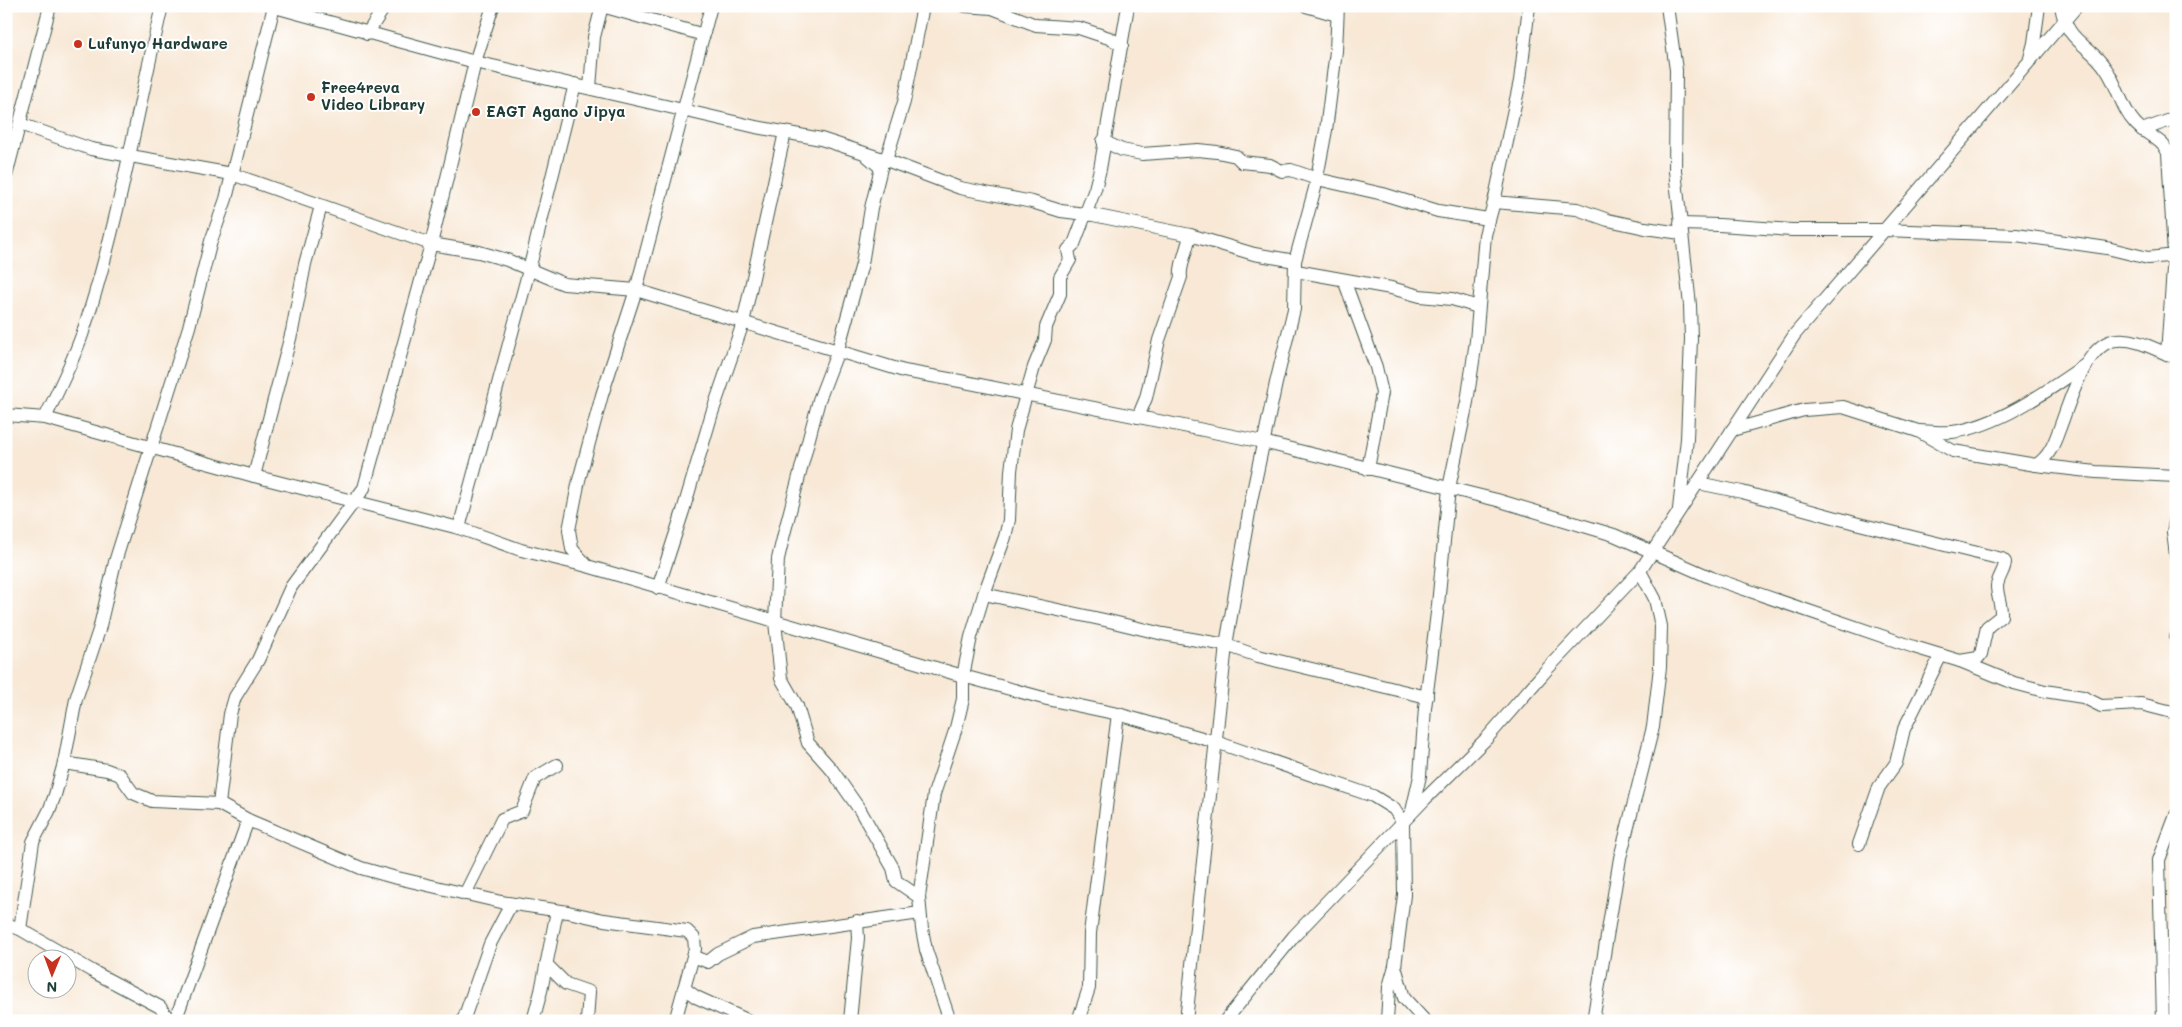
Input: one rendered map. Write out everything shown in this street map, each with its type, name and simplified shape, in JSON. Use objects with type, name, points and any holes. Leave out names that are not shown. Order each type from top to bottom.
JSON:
[{"type":"street","points":[[6,176],[50,6]]},
{"type":"street","points":[[45,418],[82,336],[96,288],[129,155],[162,6]]},
{"type":"street","points":[[20,929],[33,842],[50,812],[64,763],[76,700],[99,630],[115,562],[188,327],[204,262],[226,199],[273,6],[367,34],[475,62],[822,139],[886,160],[960,188],[1032,202],[1061,211],[1094,215],[1190,235],[1344,280],[1391,288],[1420,296],[1452,299],[1478,307]]},
{"type":"street","points":[[367,34],[385,6]]},
{"type":"street","points":[[218,804],[230,714],[235,697],[258,660],[291,587],[364,488],[431,244],[475,62],[492,6]]},
{"type":"street","points":[[590,88],[594,37],[602,6],[704,35]]},
{"type":"street","points":[[586,566],[572,548],[569,530],[579,480],[602,395],[636,290],[711,6]]},
{"type":"street","points":[[886,160],[904,102],[923,6]]},
{"type":"street","points":[[965,6],[992,8],[1036,25],[1079,28],[1109,38],[1122,45]]},
{"type":"street","points":[[950,1021],[926,950],[920,913],[919,897],[934,794],[956,728],[963,699],[963,676],[984,594],[1005,537],[1009,520],[1011,471],[1016,430],[1034,367],[1045,340],[1046,327],[1060,294],[1060,277],[1070,260],[1068,250],[1074,244],[1095,189],[1128,6]]},
{"type":"street","points":[[1186,1021],[1226,645],[1263,442],[1294,309],[1295,266],[1317,179],[1326,130],[1336,51],[1338,11],[1306,6]]},
{"type":"street","points":[[1387,1021],[1389,987],[1395,966],[1404,895],[1407,819],[1420,776],[1449,488],[1467,402],[1482,253],[1520,81],[1529,6]]},
{"type":"street","points":[[1667,6],[1676,70],[1675,171],[1690,304],[1691,339],[1687,439],[1679,512]]},
{"type":"street","points":[[2029,62],[2034,43],[2039,6]]},
{"type":"street","points":[[2036,465],[2043,461],[2052,447],[2086,365],[2099,347],[2116,340],[2136,342],[2171,354],[2175,255],[2173,170],[2167,149],[2142,130],[2127,114],[2115,84],[2101,62],[2079,42],[2064,22],[2061,6]]},
{"type":"street","points":[[1225,1021],[1294,936],[1487,738],[1549,667],[1640,570],[1795,334],[2077,6]]},
{"type":"street","points":[[459,528],[529,270],[575,84]]},
{"type":"street","points":[[2142,130],[2176,118]]},
{"type":"street","points":[[20,124],[91,149],[232,174],[431,244],[479,252],[507,260],[564,284],[636,290],[904,372],[1026,394],[1263,442],[1497,500],[1614,535],[1712,578],[1960,661],[2014,683],[2045,691],[2083,697],[2101,706],[2141,704],[2176,713]]},
{"type":"street","points":[[658,588],[684,511],[712,413],[743,323],[785,132]]},
{"type":"street","points":[[1103,142],[1122,150],[1142,154],[1198,150],[1217,152],[1236,156],[1242,162],[1270,165],[1282,171],[1291,170],[1317,179],[1383,194],[1445,213],[1488,219]]},
{"type":"street","points":[[862,152],[881,168],[871,208],[862,264],[838,353],[819,400],[782,543],[775,587],[775,622],[781,678],[797,706],[808,743],[832,770],[860,810],[893,868],[896,882],[919,897]]},
{"type":"street","points":[[1494,202],[1577,209],[1608,220],[1645,228],[1681,228],[1719,224],[1792,230],[1884,230],[2016,235],[2107,248],[2148,258],[2175,255]]},
{"type":"street","points":[[254,476],[292,331],[304,264],[321,206]]},
{"type":"street","points":[[1138,417],[1146,398],[1159,340],[1181,277],[1180,270],[1186,255],[1190,235]]},
{"type":"street","points":[[1344,280],[1376,367],[1382,393],[1368,469]]},
{"type":"street","points":[[1918,431],[1952,432],[1978,425],[2042,394],[2086,365]]},
{"type":"street","points":[[1732,430],[1804,410],[1843,408],[1918,431],[1953,451],[2036,465],[2096,472],[2176,476]]},
{"type":"street","points":[[6,415],[45,418],[254,476],[459,528],[521,550],[586,566],[963,676],[1047,699],[1118,714],[1216,742],[1373,796],[1407,819]]},
{"type":"street","points":[[1698,483],[1742,492],[1855,523],[2002,559],[2005,566],[1997,583],[2001,616],[1987,627],[1981,654],[1978,658],[1960,661]]},
{"type":"street","points":[[2176,517],[2173,532],[2176,555]]},
{"type":"street","points":[[1593,1021],[1620,858],[1650,745],[1659,677],[1661,626],[1655,599],[1640,570]]},
{"type":"street","points":[[984,594],[1109,620],[1163,634],[1226,645],[1258,656],[1427,697]]},
{"type":"street","points":[[1859,844],[1879,787],[1896,763],[1904,729],[1941,655]]},
{"type":"street","points":[[1078,1021],[1089,988],[1090,933],[1118,714]]},
{"type":"street","points":[[64,763],[107,770],[120,775],[133,793],[152,801],[218,804],[248,820],[361,868],[511,904],[604,920],[687,931],[694,938],[693,956],[675,1021]]},
{"type":"street","points":[[465,894],[502,819],[522,811],[534,778],[557,765]]},
{"type":"street","points":[[2163,1021],[2160,860],[2176,816]]},
{"type":"street","points":[[175,1021],[248,820]]},
{"type":"street","points":[[463,1021],[490,944],[511,904]]},
{"type":"street","points":[[532,1021],[546,964],[556,911]]},
{"type":"street","points":[[693,956],[708,962],[718,954],[753,937],[920,913]]},
{"type":"street","points":[[850,1021],[858,938],[857,921]]},
{"type":"street","points":[[6,924],[20,929],[160,1008],[170,1021]]},
{"type":"street","points":[[546,964],[566,984],[589,992],[587,1021]]},
{"type":"street","points":[[1395,966],[1404,998],[1425,1021]]},
{"type":"street","points":[[684,988],[696,997],[749,1021]]},
{"type":"place","name":"Lufunyo Hardware","points":[[78,44]]},
{"type":"place","name":"Free4reva Video Library","points":[[311,97]]},
{"type":"place","name":"EAGT Agano Jipya","points":[[476,112]]}]
